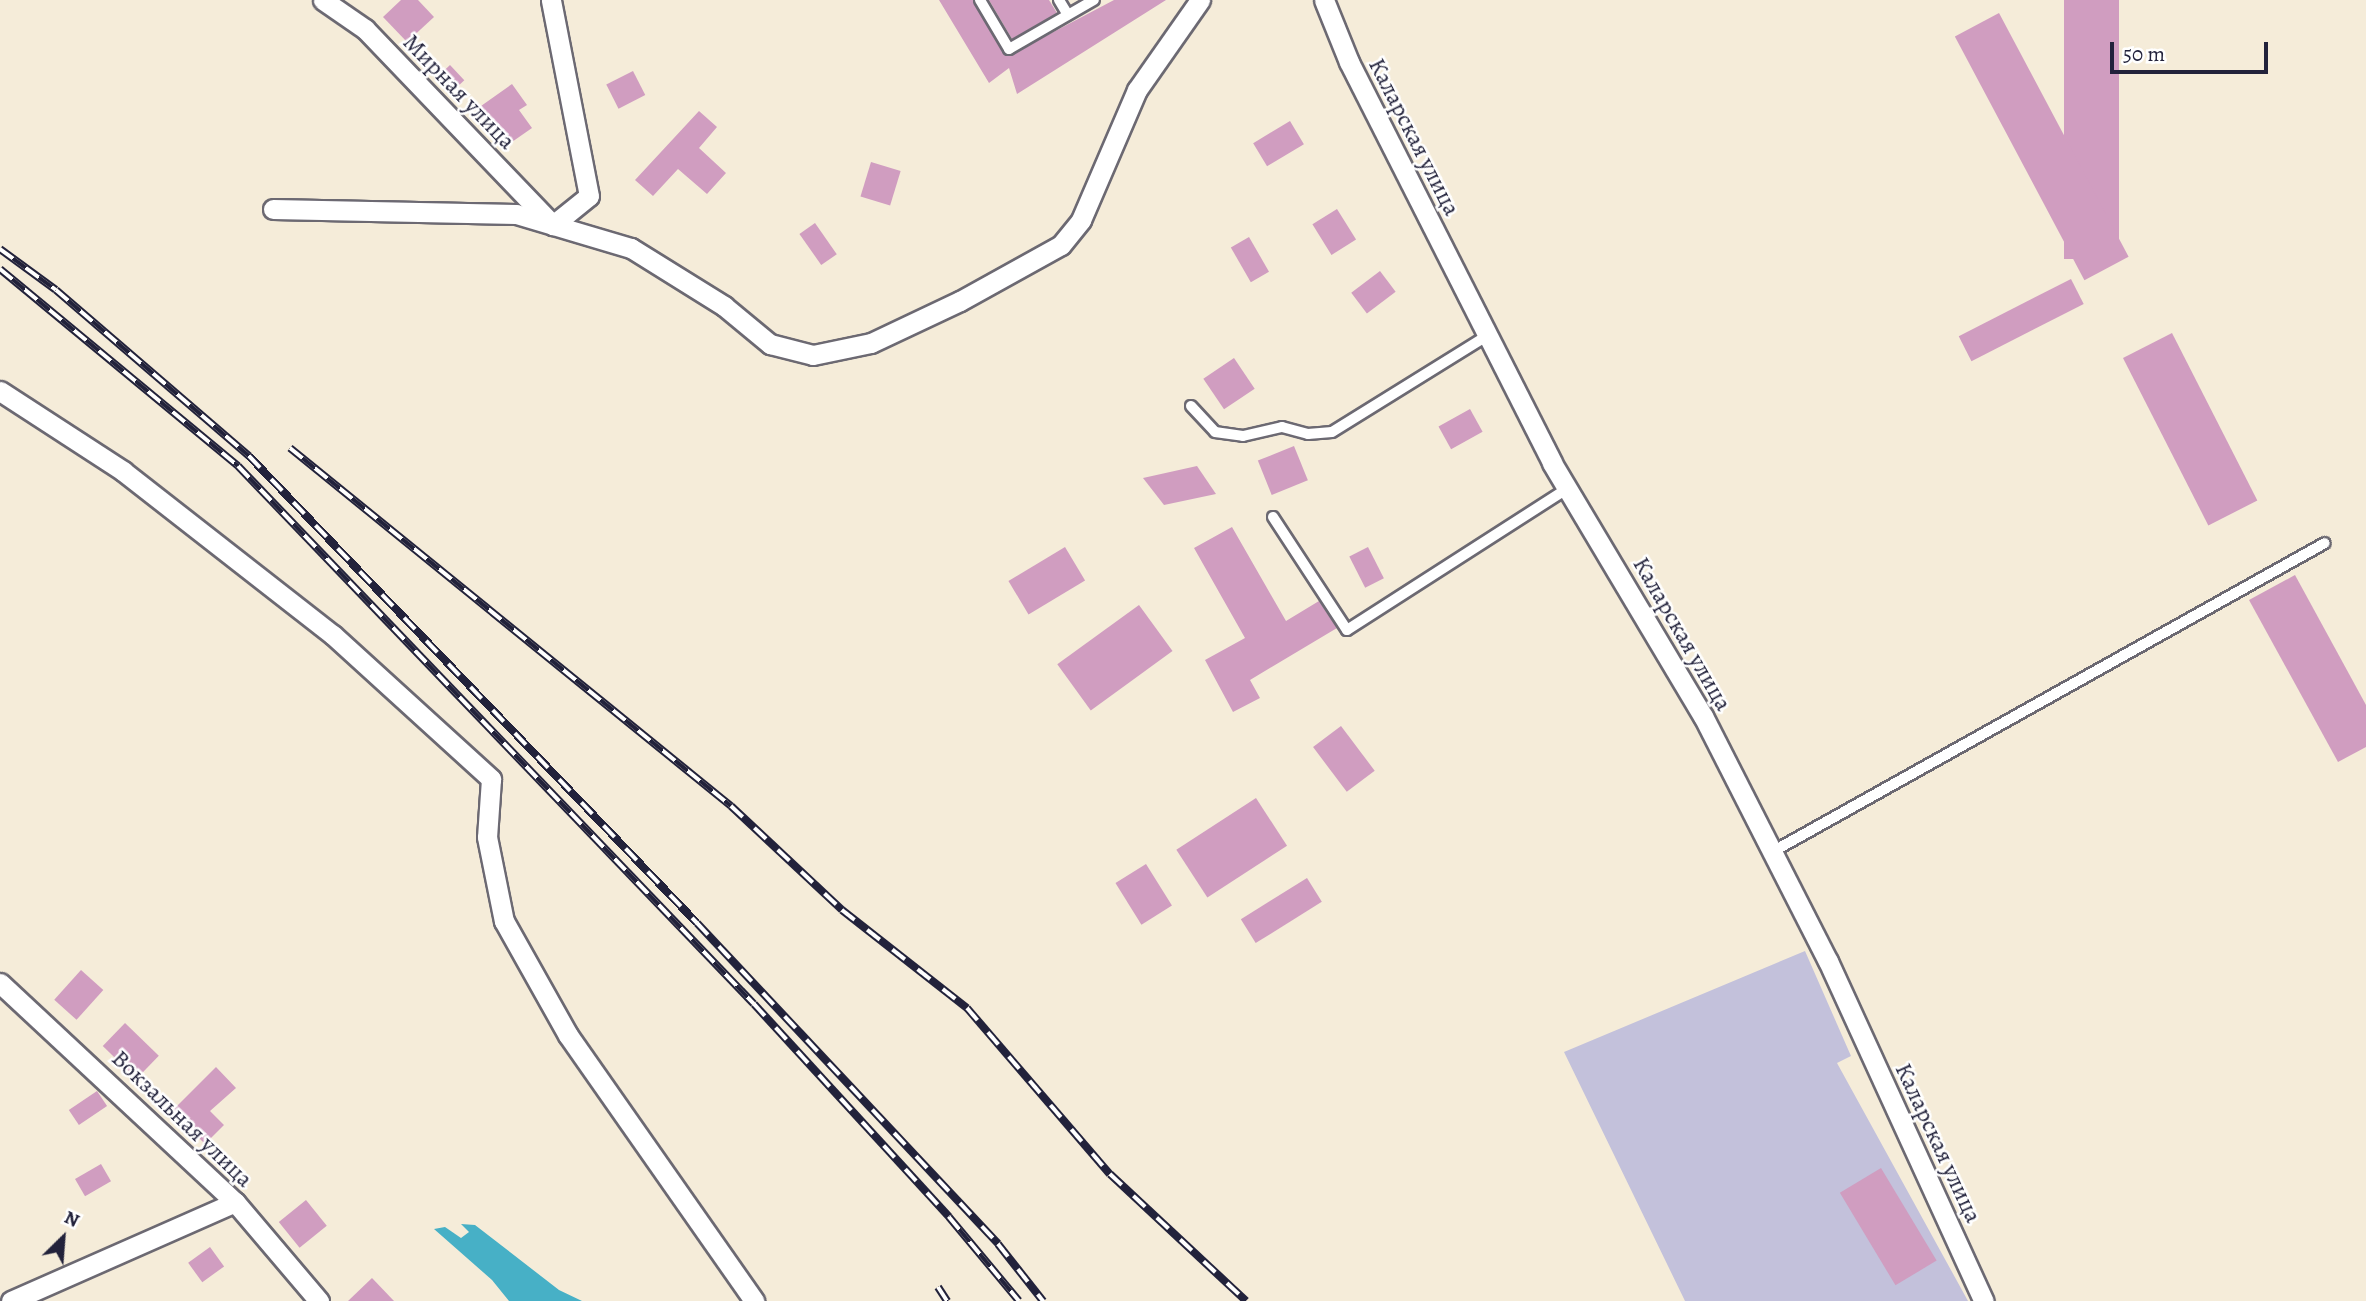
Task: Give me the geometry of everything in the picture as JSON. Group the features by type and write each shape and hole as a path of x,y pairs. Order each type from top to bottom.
{"street":[{"name":"Мирная улица","path":"323,0 365,29 553,225"},
{"path":"551,0 589,196 553,225"},
{"path":"273,209 516,214 631,247 724,306 770,344 813,355 870,343 971,295 1061,245 1082,220 1137,90 1199,0"},
{"name":"Каларская улица","path":"1324,0 1349,62 1567,489 1703,716 1828,961 1984,1301"},
{"path":"0,391 123,471 333,635 491,779 487,837 504,921 568,1035 754,1301"},
{"name":"Вокзальная улица","path":"0,983 235,1202 319,1301"},
{"path":"11,1301 235,1202"}],"lane":[{"path":"980,0 1009,50 1094,0"},
{"path":"1059,0 1068,15"},
{"path":"1191,406 1215,432 1243,436 1282,427 1308,434 1332,432 1488,336"},
{"path":"1273,517 1348,629 1567,489"},
{"path":"1772,852 2325,543"}],"shaded area":[{"path":"1805,951 1851,1056 1837,1063 1968,1301 1685,1301 1564,1052"}],"water":[{"path":"461,1224 475,1225 559,1290 582,1301 509,1301 492,1280 434,1229 445,1227 461,1238 469,1232"}],"building":[{"path":"401,0 418,0 434,17 407,42 383,17"},
{"path":"939,0 973,0 1008,56 1114,0 1166,0 1017,94 1009,68 989,83"},
{"path":"989,0 1049,0 1057,13 1012,39"},
{"path":"2064,0 2119,0 2119,259 2064,259"},
{"path":"1999,13 2129,257 2084,280 1955,36"},
{"path":"450,65 464,80 450,94 435,79"},
{"path":"633,71 645,95 619,109 606,85"},
{"path":"512,84 527,105 519,110 532,128 509,144 481,106"},
{"path":"699,111 717,127 699,148 726,173 707,194 678,169 653,196 635,180"},
{"path":"1290,121 1304,144 1267,166 1253,143"},
{"path":"871,162 901,171 890,205 860,196"},
{"path":"1337,209 1356,240 1331,255 1312,224"},
{"path":"815,223 837,254 821,265 799,234"},
{"path":"1249,237 1269,272 1251,282 1231,248"},
{"path":"1380,271 1396,292 1367,313 1351,293"},
{"path":"2071,279 2084,304 1971,361 1959,336"},
{"path":"2172,333 2257,501 2208,525 2123,358"},
{"path":"1234,358 1255,389 1224,409 1203,379"},
{"path":"1470,409 1483,432 1451,449 1439,426"},
{"path":"1294,446 1308,480 1272,495 1258,461"},
{"path":"1197,466 1216,494 1164,505 1143,478"},
{"path":"1232,527 1286,621 1319,601 1337,628 1250,680 1260,698 1233,712 1205,660 1245,638 1194,548"},
{"path":"1065,547 1085,580 1029,614 1008,581"},
{"path":"1368,547 1384,578 1365,588 1349,557"},
{"path":"2295,575 2366,705 2366,747 2338,762 2249,600"},
{"path":"1139,605 1173,651 1091,710 1057,664"},
{"path":"1341,726 1375,771 1347,792 1313,747"},
{"path":"1256,798 1287,846 1207,898 1176,850"},
{"path":"1146,864 1172,906 1141,925 1115,883"},
{"path":"1307,878 1322,902 1256,943 1241,919"},
{"path":"81,970 103,990 77,1020 54,1000"},
{"path":"125,1023 159,1056 137,1079 103,1046"},
{"path":"216,1067 236,1088 210,1111 224,1125 205,1144 172,1111"},
{"path":"97,1091 107,1106 79,1125 69,1110"},
{"path":"101,1164 111,1181 85,1196 75,1179"},
{"path":"1881,1168 1937,1261 1895,1285 1840,1193"},
{"path":"306,1200 327,1226 300,1248 279,1222"},
{"path":"210,1247 224,1266 202,1282 188,1263"},
{"path":"372,1278 394,1301 348,1301"}],"railway":[{"path":"0,249 56,290 249,456 697,923 998,1244 1043,1301"},
{"path":"0,269 238,466 754,1004 949,1217 1019,1301"},
{"path":"290,448 731,806 842,910 967,1008 1110,1174 1246,1301"},
{"path":"938,1287 947,1301"}]}
